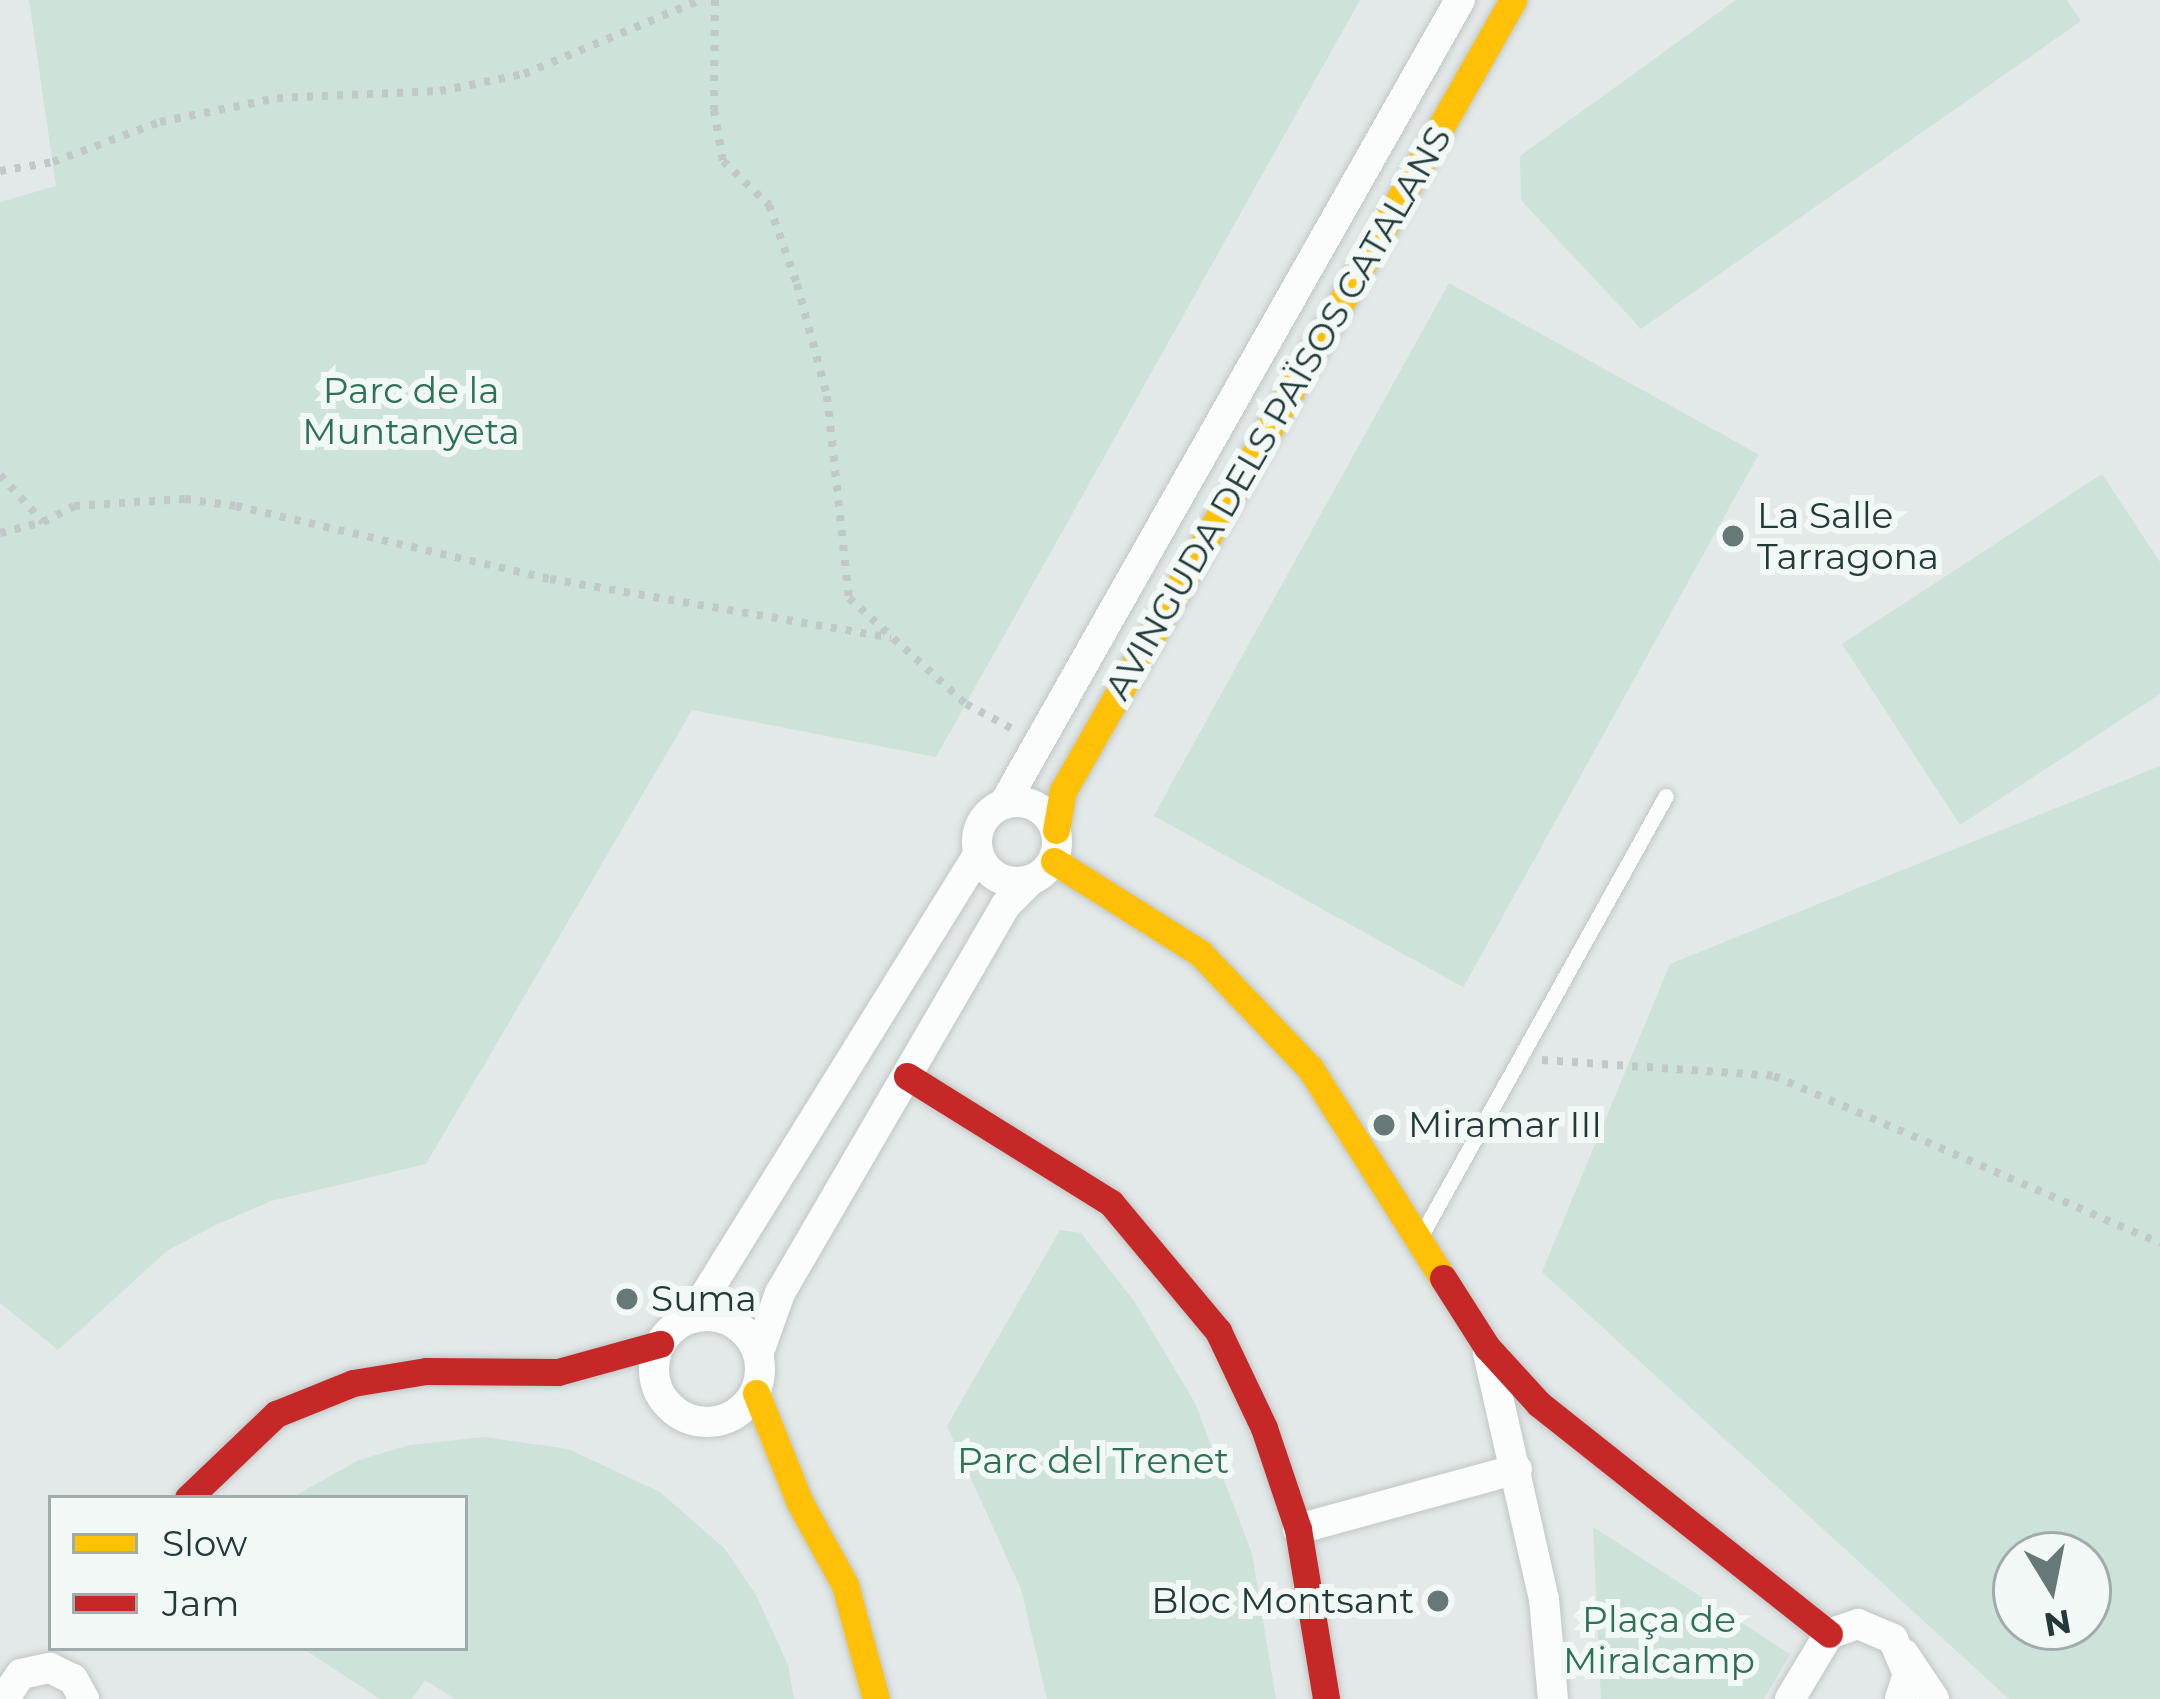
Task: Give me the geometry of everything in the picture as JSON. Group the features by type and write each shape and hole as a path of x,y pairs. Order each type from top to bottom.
{"street":[{"name":"AVINGUDA DELS PAÏSOS CATALANS","path":"1004,804 1460,0"},
{"name":"AVINGUDA DELS PAÏSOS CATALANS","path":"759,1352 780,1292 1006,905 1046,857 1063,791 1513,0"},
{"path":"191,1495 276,1414 352,1383 426,1372 558,1372 660,1344 691,1318 978,855 984,818 1004,804 1041,809 1046,857"},
{"path":"978,855 993,875 1046,857"},
{"path":"1046,857 1200,953 1310,1068 1422,1235 1487,1347 1539,1404 1829,1634"},
{"path":"907,1076 1112,1203 1218,1331 1264,1427 1298,1529 1326,1699"},
{"path":"691,1318 732,1321 759,1352 756,1393 800,1503 845,1585 876,1699"},
{"path":"660,1344 656,1386 683,1417 724,1420 756,1393"},
{"path":"1487,1347 1544,1599 1553,1699"},
{"path":"1298,1529 1517,1469"},
{"path":"1829,1634 1858,1624 1893,1639 1934,1699"},
{"path":"1790,1699 1814,1686 1829,1634"},
{"path":"1893,1639 1907,1674 1900,1699"},
{"path":"5,1688 35,1668 71,1661 84,1699"}],"lane":[{"path":"1422,1235 1666,796"}],"path":[{"path":"0,171 52,162 160,122 277,98 440,91 524,74 700,0"},
{"path":"715,0 714,110 723,160 769,205 827,397 849,598 966,704 1039,742"},
{"path":"0,475 43,522"},
{"path":"0,533 43,522 74,506 219,504 702,610 891,638"},
{"path":"1520,1059 1774,1076 2160,1243"}],"green space":[{"name":"Parc de la Muntanyeta","path":"29,0 1360,0 936,757 692,710 426,1164 271,1201 218,1224 168,1250 58,1350 0,1303 0,202 56,186"},
{"path":"1736,0 2067,0 2081,21 1641,329 1521,200 1520,156"},
{"path":"1449,283 1759,455 1463,987 1154,816"},
{"path":"2102,474 2160,562 2160,694 1960,825 1842,644"},
{"path":"2160,766 2160,1699 2009,1699 1542,1272 1670,964"},
{"name":"Parc del Trenet","path":"1060,1230 1081,1233 1134,1301 1195,1403 1252,1554 1276,1699 1047,1699 1021,1589 947,1426"},
{"path":"484,1437 568,1449 660,1492 725,1549 756,1595 788,1665 794,1699 455,1699 425,1680 412,1699 380,1699 307,1651 468,1651 468,1495 296,1495 359,1460 409,1445"},
{"name":"Plaça de Miralcamp","path":"1593,1527 1790,1654 1764,1699 1601,1699"}],"traffic: slow":[{"path":"1056,830 1063,791 1513,0"},
{"path":"1054,861 1200,953 1310,1068 1443,1278"},
{"path":"756,1393 800,1503 845,1585 876,1699"}],"traffic: jam":[{"path":"907,1076 1111,1203 1218,1331 1264,1428 1298,1529 1326,1699"},
{"path":"1443,1278 1487,1347 1539,1404 1829,1634"},
{"path":"191,1495 276,1414 353,1383 426,1371 558,1372 660,1344"}],"place":[{"name":"La Salle Tarragona","path":"1733,536"},
{"name":"Miramar III","path":"1384,1125"},
{"name":"Suma","path":"627,1299"},
{"name":"Bloc Montsant","path":"1438,1601"}]}
